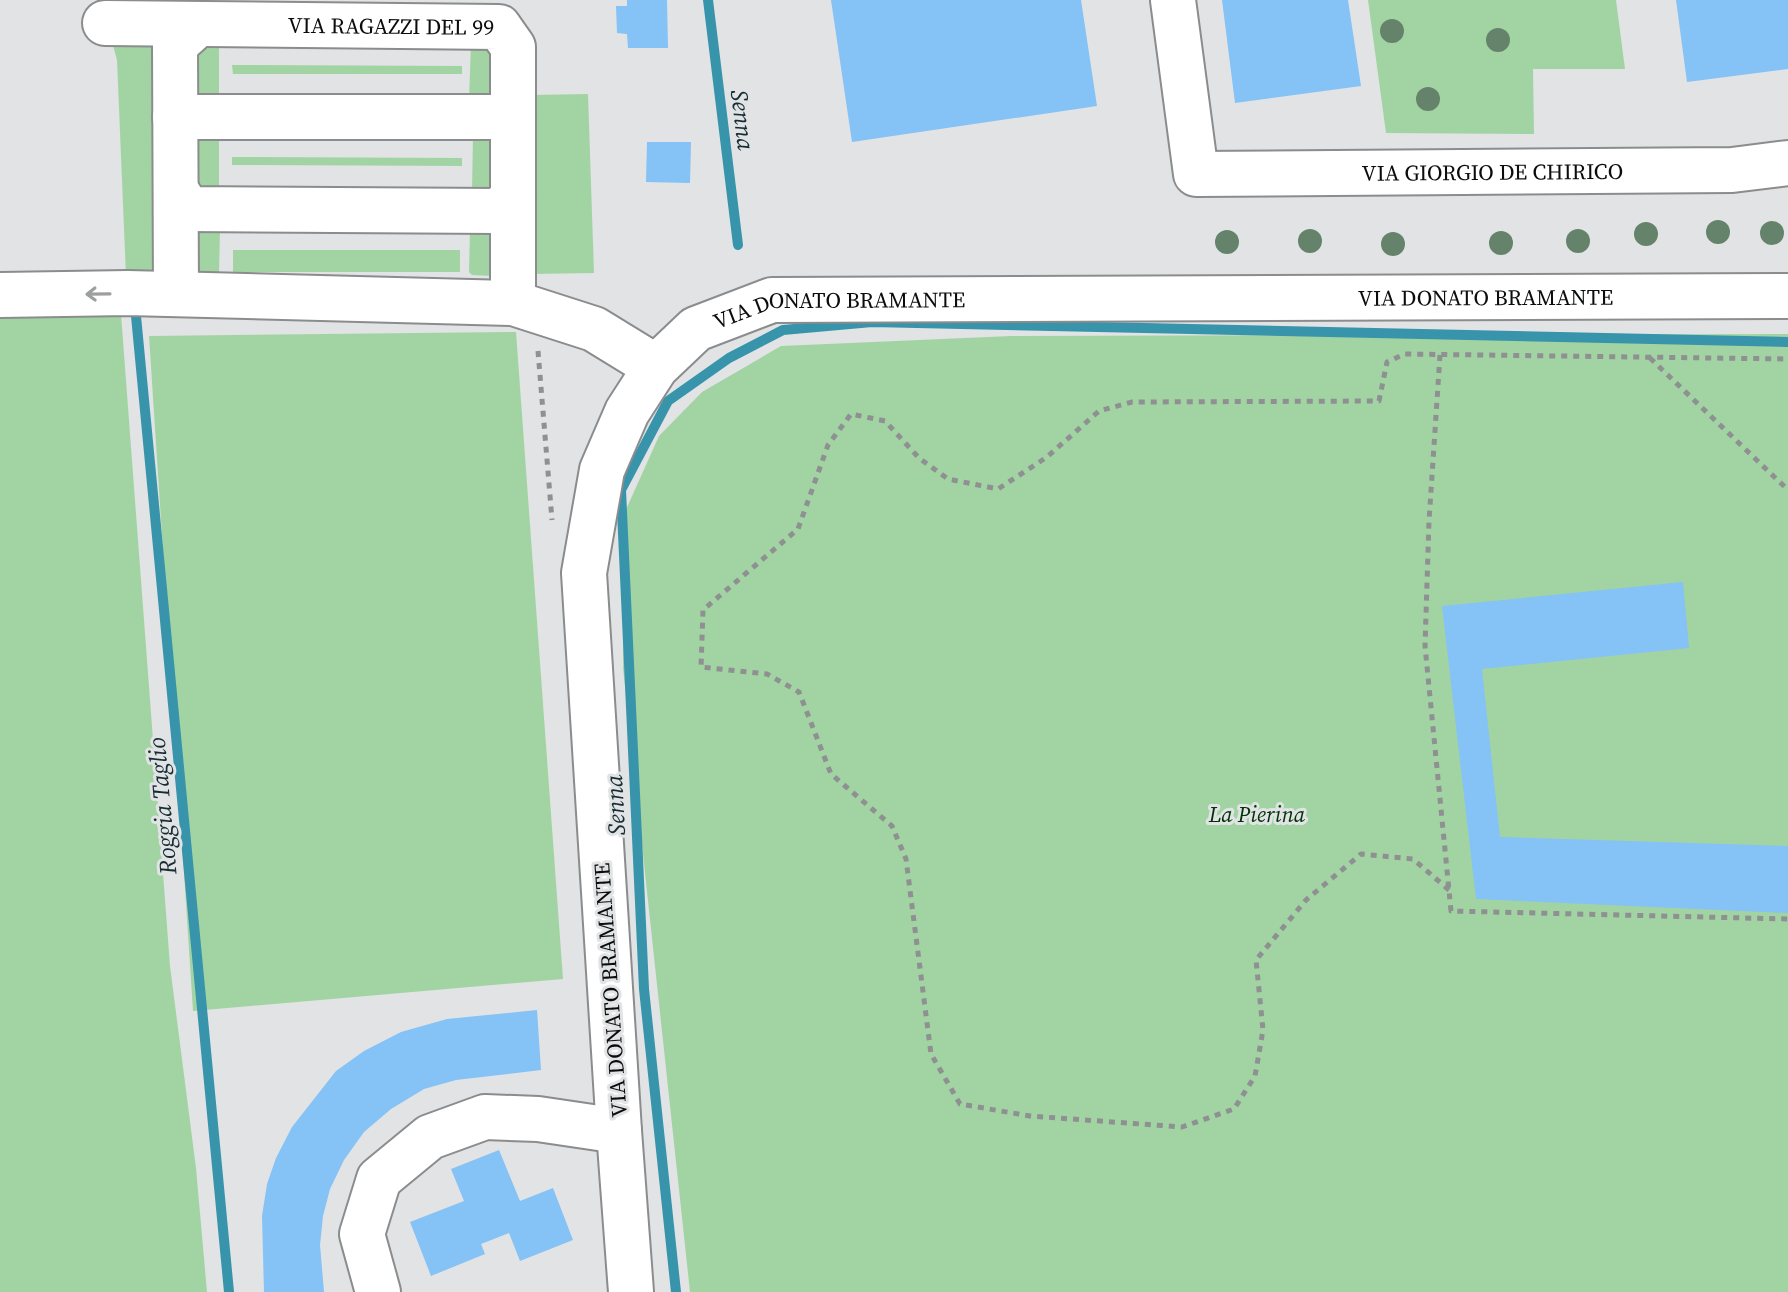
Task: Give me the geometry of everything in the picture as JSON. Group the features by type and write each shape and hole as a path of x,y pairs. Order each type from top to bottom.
{"street":[{"name":"VIA GIORGIO DE CHIRICO","path":"1173,0 1196,174 1732,170 1788,163"},
{"name":"VIA RAGAZZI DEL 99","path":"105,23 196,26 267,13 499,27 513,47 513,303"},
{"path":"176,294 175,45 196,26"},
{"path":"175,117 513,117"},
{"path":"176,190 188,209 498,211 513,198"},
{"path":"0,295 176,294 513,303 594,329 656,367"},
{"name":"VIA DONATO BRAMANTE","path":"631,1292 584,573 602,470 627,412 656,367 696,329 772,300 1788,296"},
{"path":"378,1292 362,1234 379,1179 430,1137 485,1117 538,1119 619,1131"}],"path":[{"path":"1449,890 1413,859 1361,854 1306,900 1256,960 1263,1030 1255,1076 1234,1109 1182,1127 1030,1116 960,1104 931,1054 906,859 892,826 831,774 799,692 767,674 701,667 703,610 798,529 828,445 851,414 885,421 919,458 948,479 998,489 1047,457 1099,411 1132,402 1379,401 1387,362 1405,354 1788,359"},
{"path":"1440,355 1429,521 1425,646 1451,911 1788,919"},
{"path":"1649,357 1788,490"}],"green space":[{"path":"1368,0 1616,0 1625,69 1533,69 1534,134 1386,133"},
{"path":"112,42 161,44 160,277 126,276 117,60"},
{"path":"195,42 219,44 219,100 196,100"},
{"path":"471,43 492,43 495,100 469,99"},
{"path":"232,65 462,66 462,74 233,74"},
{"path":"588,94 594,273 531,274 530,95"},
{"path":"195,135 219,136 219,192 196,193"},
{"path":"473,136 494,136 497,193 472,191"},
{"path":"232,157 462,158 462,166 232,165"},
{"path":"195,229 220,229 219,273 197,274"},
{"path":"492,229 492,276 472,275 469,272 470,231"},
{"path":"233,250 460,250 460,272 233,272"},
{"path":"0,314 121,314 170,966 196,1168 207,1292 0,1292"},
{"path":"516,332 563,979 193,1011 149,336"},
{"name":"La Pierina","path":"1788,334 1788,1292 690,1292 623,668 624,514 659,436 702,392 781,346 1011,336"}],"building":[{"path":"627,0 667,0 668,48 628,48 627,34 617,33 616,6 627,6"},
{"path":"831,0 1081,0 1097,106 852,142"},
{"path":"1222,0 1348,0 1361,86 1235,103"},
{"path":"1676,0 1788,0 1788,69 1687,82"},
{"path":"647,142 691,142 690,183 646,182"},
{"path":"1683,582 1689,648 1482,669 1500,837 1788,846 1788,913 1476,899 1442,606"},
{"path":"537,1010 541,1070 456,1080 424,1089 391,1109 364,1132 344,1160 330,1189 320,1245 324,1292 264,1292 262,1216 267,1184 292,1127 336,1071 364,1051 401,1032 447,1019"},
{"path":"499,1150 520,1201 553,1188 573,1240 520,1261 509,1233 481,1244 485,1254 431,1276 410,1222 464,1201 451,1169"}],"waterway":[{"name":"Senna","path":"708,0 738,245"},
{"name":"Roggia Taglio","path":"136,316 229,1292"},
{"path":"676,1292 644,989 621,490 668,401 729,358 783,330 872,322 1788,342"}]}
